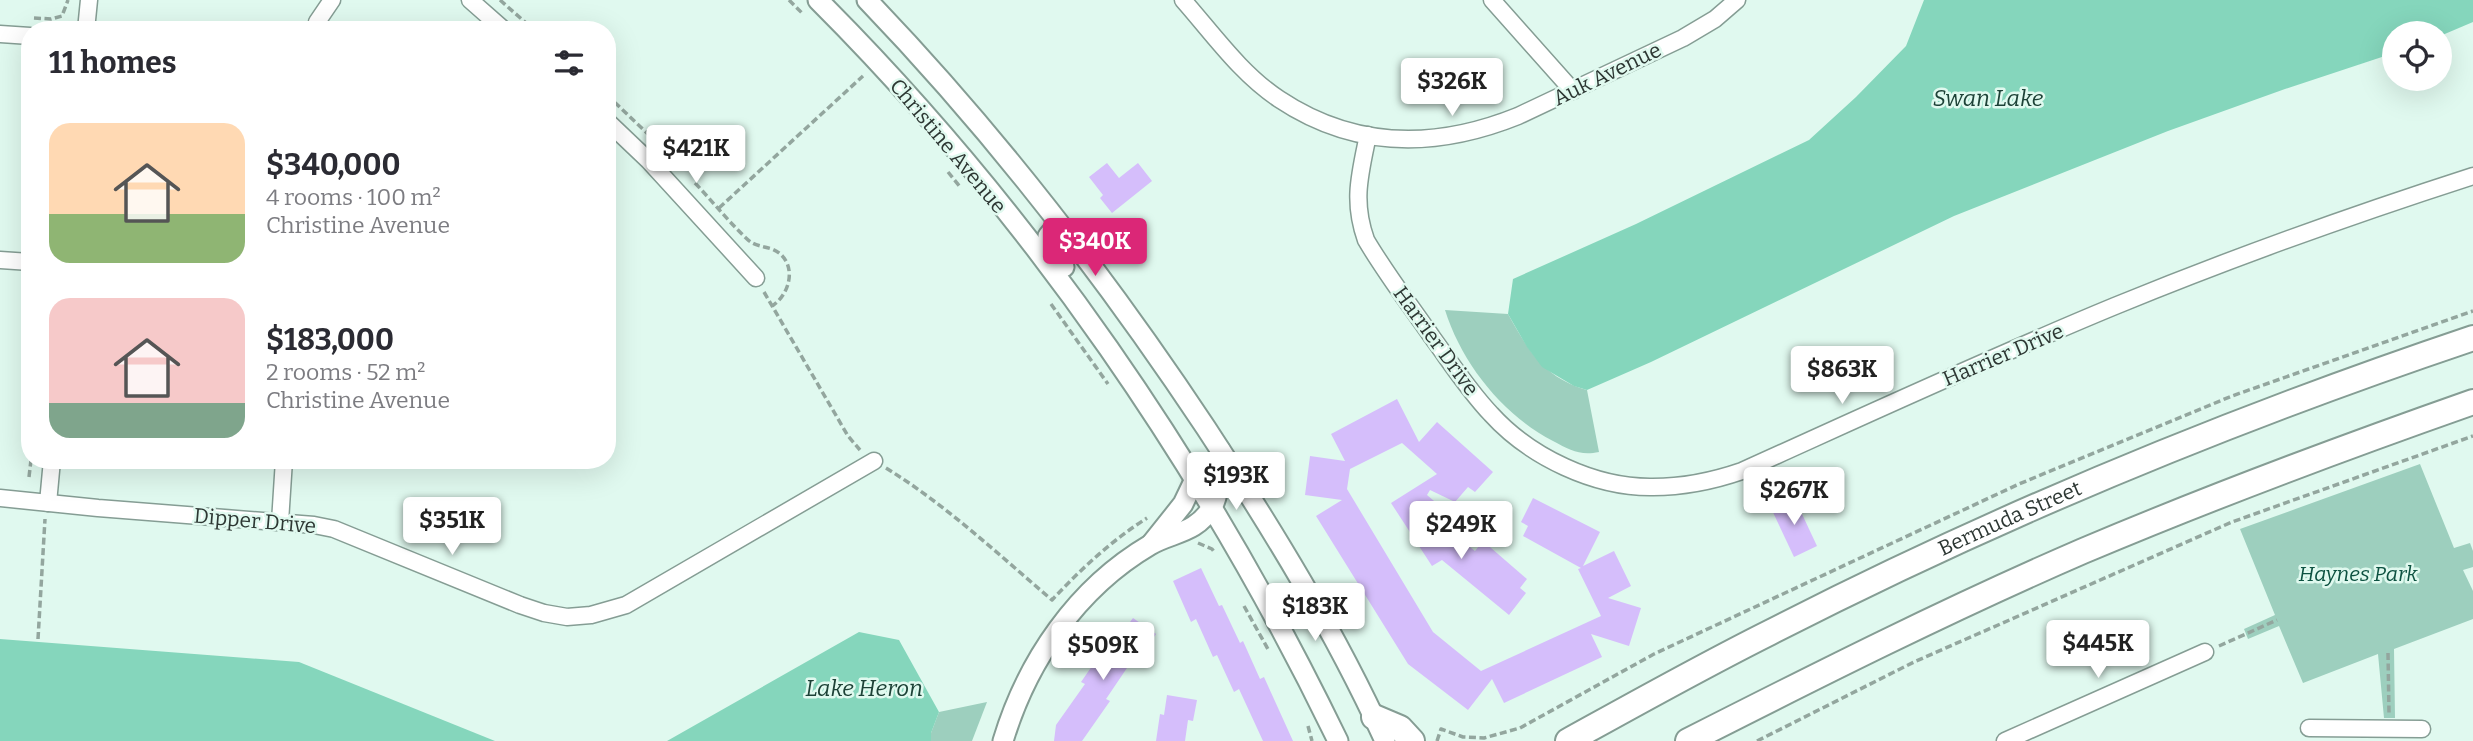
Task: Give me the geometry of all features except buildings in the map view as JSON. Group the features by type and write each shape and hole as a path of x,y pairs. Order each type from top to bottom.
{"main road":[{"name":"Bermuda Street","path":"1568,741 1768,633 1989,528 2190,442 2473,338"},
{"path":"1688,741 1909,631 2070,557 2234,490 2473,402"},
{"path":"1374,717 1399,728 1412,741"}],"street":[{"path":"87,21 89,0"},
{"path":"318,21 332,0"},
{"path":"470,0 494,21"},
{"name":"Christine Avenue","path":"867,0 918,53 1065,230 1150,346 1220,450 1309,592 1385,741"},
{"name":"Auk Avenue","path":"1183,0 1247,72 1278,98 1302,113 1331,125 1368,135 1411,140 1464,135 1490,128 1683,38 1715,19 1737,0"},
{"path":"1492,0 1573,91"},
{"name":"Christine Avenue","path":"820,1 970,166 1088,318 1212,507 1273,615 1338,741"},
{"path":"0,34 21,35"},
{"path":"616,130 649,161 756,278"},
{"name":"Harrier Drive","path":"1368,135 1357,196 1359,220 1366,240 1453,367 1485,407 1521,442 1560,464 1621,485 1651,487 1713,481 1742,471 2115,306 2389,203 2473,176"},
{"path":"1065,230 1053,230 1048,236 1049,247 1076,285 1088,318"},
{"path":"0,260 21,261"},
{"path":"1003,741 1029,674 1059,628 1111,571 1152,543 1187,530 1200,522 1212,507 1218,486 1220,450"},
{"name":"Dipper Drive","path":"0,498 334,529 520,605 567,617 613,610 639,598 874,461"},
{"path":"48,503 51,469"},
{"path":"280,522 283,469"},
{"path":"1152,543 1183,505 1195,480"},
{"path":"2005,741 2205,652"},
{"path":"2309,729 2379,733 2422,729"}],"path":[{"path":"25,17 51,19 62,16 68,0"},
{"path":"500,0 524,21"},
{"name":"Christine Avenue","path":"719,208 863,76 871,85"},
{"path":"616,104 653,140"},
{"name":"Christine Avenue","path":"944,168 969,198"},
{"path":"691,179 750,242 772,249 783,257 790,272 789,284 783,297 771,306"},
{"path":"703,220 719,208"},
{"path":"756,278 856,446 930,498 1052,600 1110,543 1156,512"},
{"path":"1051,304 1115,394"},
{"path":"1757,741 1914,662 2232,522 2473,436"},
{"path":"29,477 30,469"},
{"path":"38,639 44,527 48,503"},
{"path":"1196,542 1212,549 1220,560"},
{"path":"1243,603 1273,658"},
{"path":"2205,652 2277,620"},
{"path":"2379,733 2388,653"},
{"path":"1307,723 1312,741"}],"green space":[{"path":"1445,310 1508,314 1523,340 1548,370 1572,385 1587,390 1599,452 1581,453 1565,447 1517,417 1473,368 1452,330"},
{"name":"Haynes Park","path":"2420,464 2454,548 2470,543 2473,551 2473,567 2463,570 2473,591 2473,619 2394,649 2395,718 2384,718 2378,654 2303,683 2279,626 2248,639 2244,629 2275,615 2240,529"},
{"path":"987,702 972,741 931,741 931,733 939,712"}],"water":[{"name":"Swan Lake","path":"1924,0 2473,0 2473,22 2452,31 2452,21 2382,21 2382,57 2168,131 1954,216 1651,362 1587,390 1574,386 1542,367 1508,314 1513,279 1636,224 1809,140 1906,46"},
{"name":"Lake Heron","path":"859,632 899,640 939,712 931,733 931,741 667,741"},
{"path":"0,639 299,662 495,741 0,741"}]}
